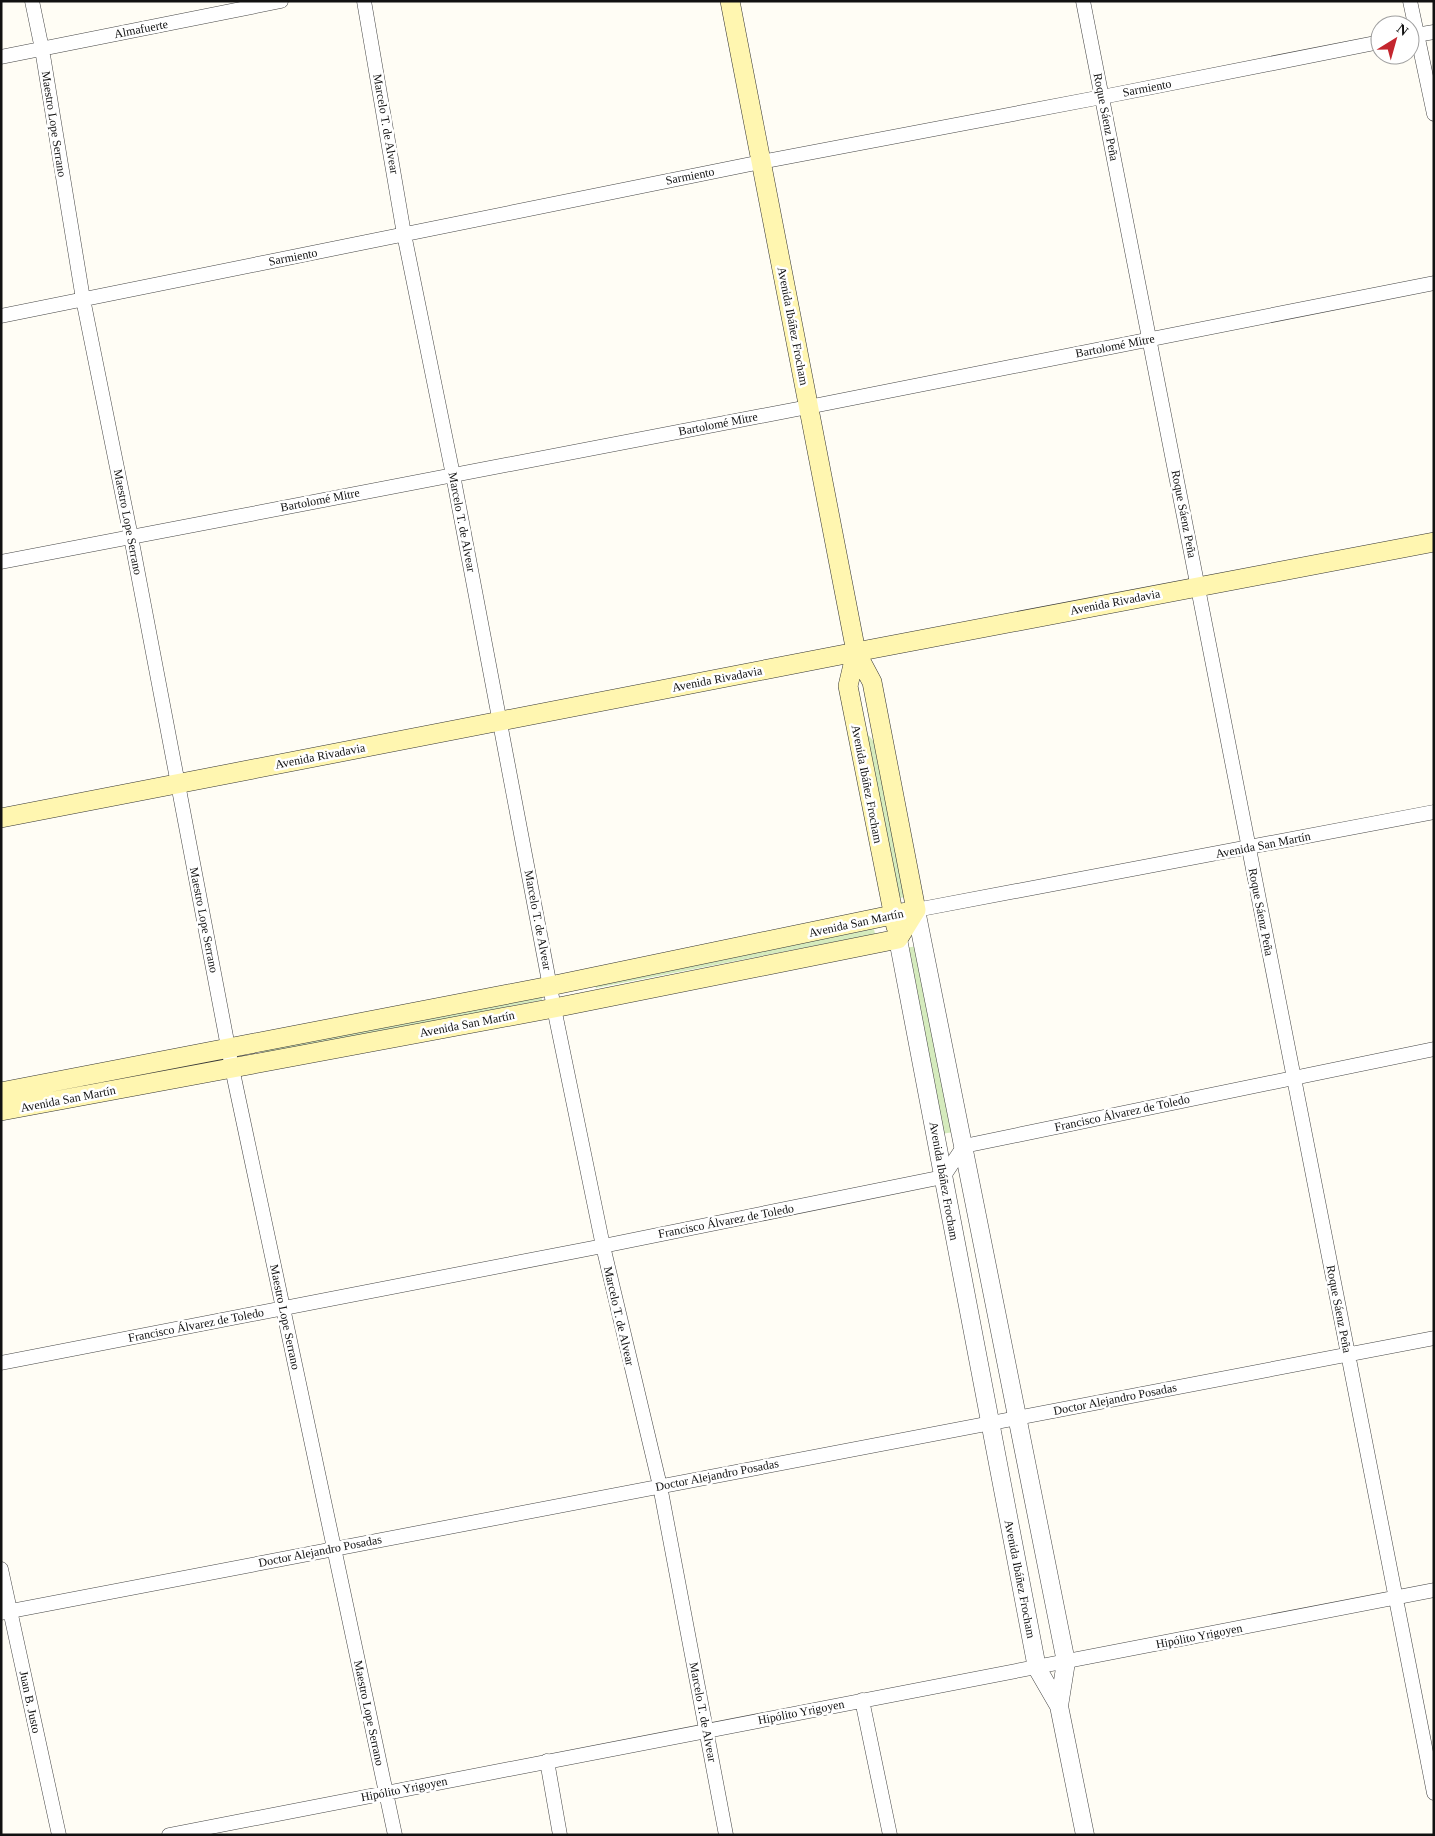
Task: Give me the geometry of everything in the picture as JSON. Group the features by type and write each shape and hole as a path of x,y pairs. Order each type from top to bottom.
{"main road":[{"name":"Avenida Ibáñez Frocham","path":"730,1 856,652 872,682 916,910"},
{"name":"Avenida Rivadavia","path":"1,818 1434,542"},
{"name":"Avenida Ibáñez Frocham","path":"856,652 848,686 898,939"},
{"name":"Avenida San Martín","path":"1,1092 550,986 916,910"},
{"name":"Avenida San Martín","path":"1,1111 554,1008 898,939 916,910"}],"street":[{"name":"Maestro Lope Serrano","path":"32,1 42,48 84,299 179,784 228,1048 395,1835"},
{"name":"Almafuerte","path":"1,56 281,1"},
{"name":"Marcelo T. de Alvear","path":"364,1 404,234 453,475 554,1008 603,1246 660,1486 726,1835"},
{"name":"Roque Sáenz Peña","path":"1083,1 1434,1793"},
{"path":"1410,1 1411,15"},
{"path":"1420,34 1434,32"},
{"name":"Sarmiento","path":"1,316 761,162 1370,44"},
{"path":"1420,61 1434,114"},
{"name":"Bartolomé Mitre","path":"1,562 1434,283"},
{"name":"Avenida San Martín","path":"916,910 1434,812"},
{"name":"Avenida Ibáñez Frocham","path":"916,910 1066,1662 1059,1706"},
{"name":"Avenida Ibáñez Frocham","path":"898,939 1037,1668 1059,1706 1085,1835"},
{"name":"Francisco Álvarez de Toledo","path":"964,1146 1434,1049"},
{"path":"943,1177 964,1146"},
{"name":"Francisco Álvarez de Toledo","path":"1,1363 603,1246 943,1177"},
{"name":"Doctor Alejandro Posadas","path":"6,1612 1434,1338"},
{"name":"Juan B. Justo","path":"1,1569 6,1612 59,1835"},
{"name":"Hipólito Yrigoyen","path":"169,1835 1434,1590"},
{"path":"862,1700 890,1835"},
{"path":"547,1762 560,1835"}],"green space":[{"path":"865,731 875,743 905,897 894,899"},
{"path":"874,929 875,934 596,988 595,983"},
{"path":"918,946 954,1132 941,1134 905,948"},
{"path":"541,995 542,1000 263,1054 262,1048"}]}
